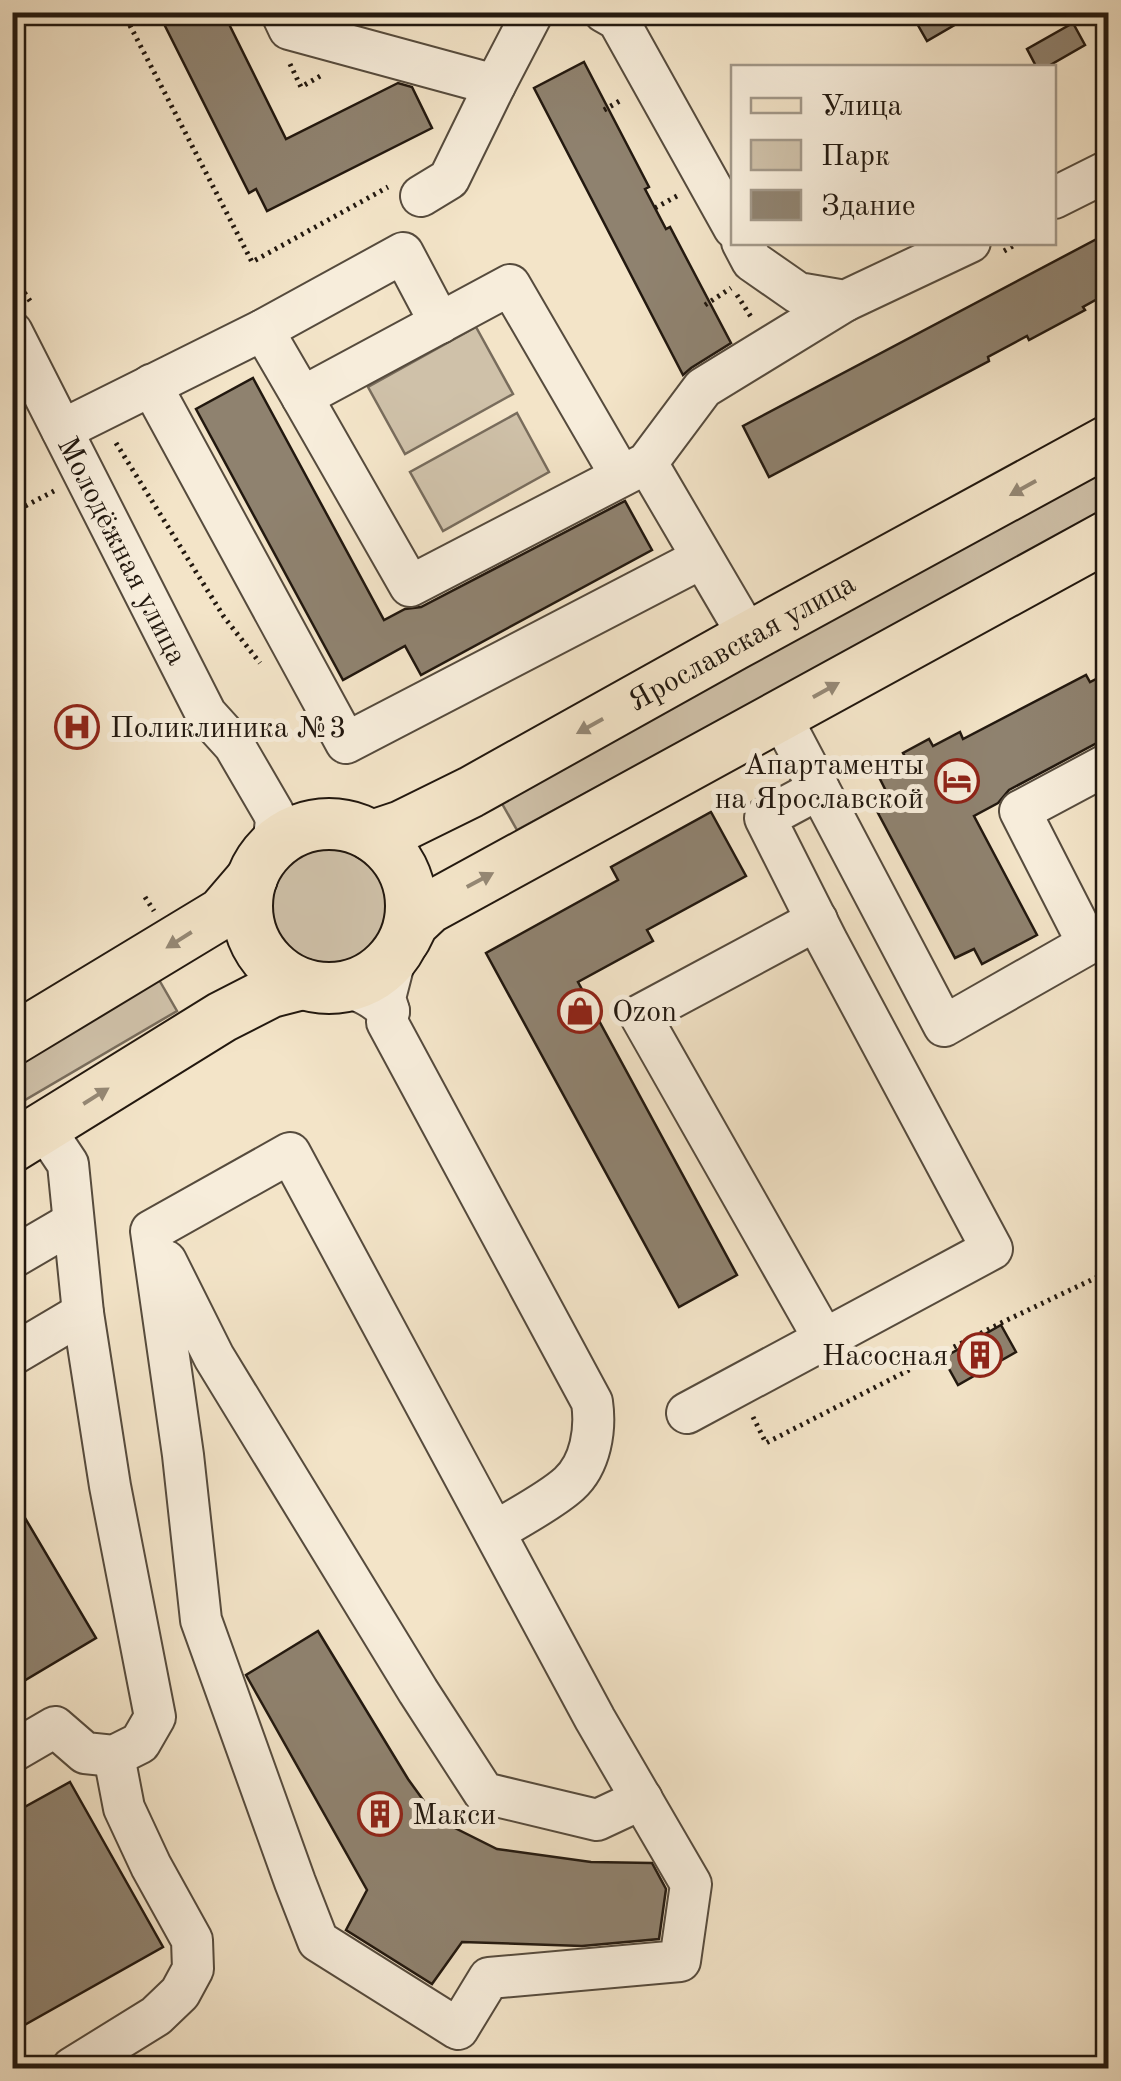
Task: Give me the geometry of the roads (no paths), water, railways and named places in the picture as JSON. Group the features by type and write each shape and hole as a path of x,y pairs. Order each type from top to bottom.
{"main road":[{"name":"Ярославская улица","path":"372,836 402,826 471,792 1108,441"},
{"path":"28,1137 222,1017 271,992 370,978 429,908 1108,536"},
{"path":"12,1040 222,913 276,841 334,824 372,836 396,858 410,889 410,922 400,947"},
{"path":"276,841 248,896 252,933 271,964 286,976 320,986"}],"street":[{"path":"280,12 289,29 494,85"},
{"path":"411,188 449,179 533,12"},
{"path":"618,15 731,222"},
{"path":"1056,197 1108,170"},
{"path":"744,245 752,261 798,293 845,300"},
{"path":"262,330 410,586 634,470 703,388 845,300 964,245"},
{"path":"62,430 262,330 403,252 440,323"},
{"path":"302,396 510,284 634,470 702,558 749,637"},
{"name":"Молодёжная улица","path":"22,318 62,430 206,714 234,745 276,841"},
{"path":"151,385 346,743 702,558"},
{"path":"780,714 944,1026 1088,944 1020,811 1108,764"},
{"path":"687,1413 992,1248 765,818 819,788"},
{"path":"817,920 640,1014 824,1339"},
{"path":"400,947 384,998 388,1022 592,1402 595,1419 584,1463 571,1482 495,1532"},
{"path":"320,986 352,988 389,1011"},
{"path":"12,1752 55,1727 85,1754 114,1756 140,1743 154,1717 82,1313 68,1164 28,1137"},
{"path":"290,1153 595,1718 692,1884 680,1961 489,1978 458,2029 318,1941 200,1620 151,1231 290,1153"},
{"path":"12,1258 72,1223"},
{"path":"151,1231 214,1357 484,1793 596,1820 642,1799"},
{"path":"12,1356 82,1313"},
{"path":"72,2068 156,2016 180,1993 194,1969 192,1940 124,1808 114,1756"}],"place":[{"name":"Поликлиника №3","path":"77,727"},
{"name":"Апартаменты на Ярославской","path":"957,781"},
{"name":"Ozon","path":"580,1011"},
{"name":"Насосная","path":"980,1355"},
{"name":"Макси","path":"380,1814"}]}
